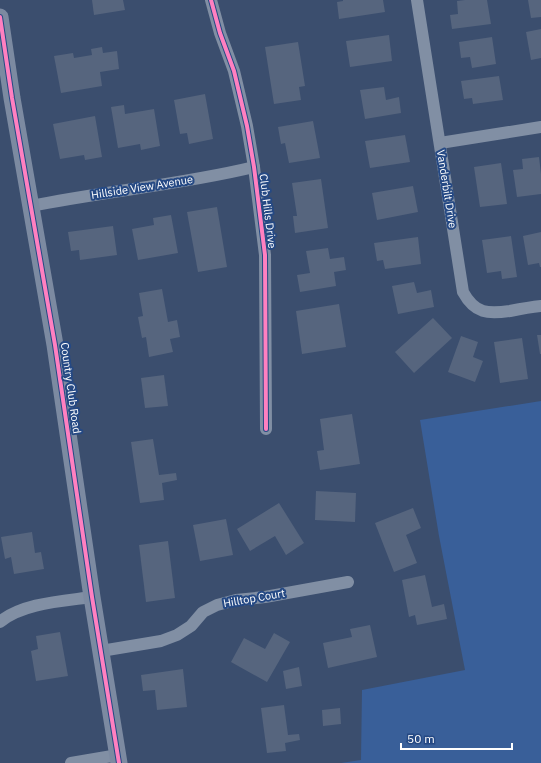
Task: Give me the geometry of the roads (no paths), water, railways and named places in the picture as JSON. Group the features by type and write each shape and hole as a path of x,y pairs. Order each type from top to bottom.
{"street":[{"name":"Club Hills Drive","path":"212,0 220,33 234,71 247,126 254,167 265,255 266,429"},
{"name":"Vanderbilt Drive","path":"417,0 463,292 468,301 475,308 485,312 496,313 541,306"},
{"name":"Country Club Road","path":"0,17 12,98 55,345 92,597 119,759"},
{"path":"440,143 541,127"},
{"name":"Hillside View Avenue","path":"31,206 72,198 220,175 254,167"},
{"name":"Hilltop Court","path":"101,650 161,641 177,635 191,626 203,612 217,605 236,600 265,597 348,582"},
{"path":"0,622 17,612 44,605 92,597"},
{"path":"71,763 119,759"}]}
